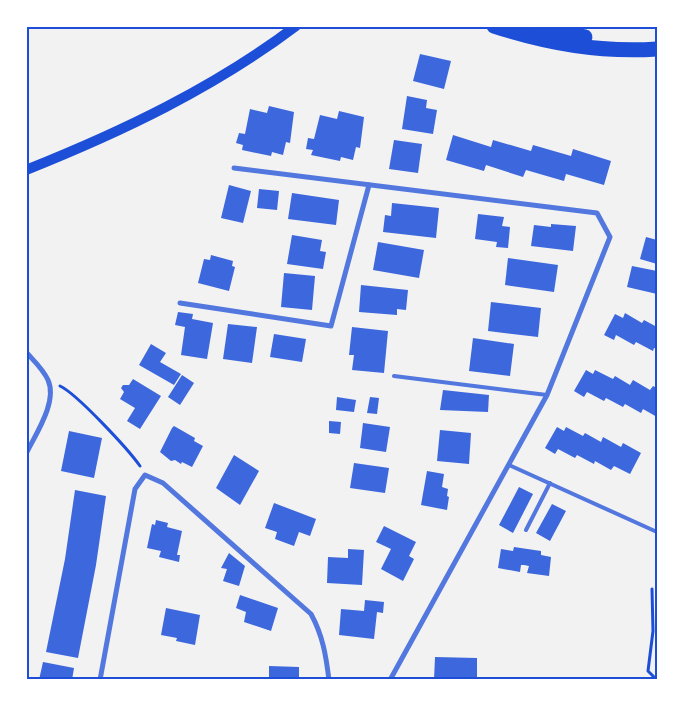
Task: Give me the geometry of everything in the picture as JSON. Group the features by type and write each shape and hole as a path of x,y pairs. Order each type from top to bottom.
{"highway":[{"path":"494,26 560,44 618,50 657,49"},
{"path":"528,26 588,38 657,39"}],"main road":[{"path":"26,170 75,151 155,113 245,62 296,26"}],"street":[{"path":"234,168 597,213 610,237 547,395 390,680"},
{"path":"180,303 331,326 369,185"},
{"path":"26,352 44,372 50,382 51,393 48,406 26,454"},
{"path":"100,680 135,489 145,475 163,483 311,614 320,630 329,680"}],"lane":[{"path":"394,376 547,395"},
{"path":"509,465 657,532"},
{"path":"526,530 550,483"}],"path":[{"path":"50,382 62,387 113,434 131,454 145,475"},
{"path":"652,589 653,631 648,671 657,680"}],"building":[{"path":"420,54 451,61 444,89 413,81"},
{"path":"407,96 427,100 426,108 437,110 433,134 402,129"},
{"path":"269,106 294,112 290,143 286,142 283,155 272,152 271,156 242,150 243,145 236,143 239,133 245,134 250,109 267,113"},
{"path":"339,111 364,117 360,148 356,147 353,160 341,157 340,161 311,155 313,150 306,149 308,138 314,139 320,115 337,119"},
{"path":"453,135 491,147 493,140 531,151 533,145 571,156 573,149 611,161 604,185 566,174 564,181 526,170 523,177 486,165 484,171 446,160"},
{"path":"394,140 422,144 418,173 389,169"},
{"path":"229,185 251,191 243,223 221,218"},
{"path":"259,189 279,191 277,210 257,208"},
{"path":"292,193 339,200 336,225 288,219"},
{"path":"392,203 439,208 436,238 383,232 385,215 391,216"},
{"path":"478,214 504,217 502,226 510,227 508,248 496,247 497,242 475,239"},
{"path":"551,224 576,226 573,251 531,246 534,225 551,227"},
{"path":"292,235 322,240 320,251 326,252 323,269 287,264"},
{"path":"646,237 657,240 657,264 640,259"},
{"path":"378,242 424,250 419,278 373,270"},
{"path":"211,255 233,261 232,266 235,267 229,291 198,283 204,259 210,260"},
{"path":"508,258 558,265 554,292 505,285"},
{"path":"632,266 657,271 657,294 627,287"},
{"path":"284,273 315,276 312,310 281,307"},
{"path":"361,285 408,290 406,310 397,309 397,315 359,312"},
{"path":"491,302 541,308 538,337 488,331"},
{"path":"178,312 193,314 192,319 213,323 207,359 181,355 185,327 175,325"},
{"path":"625,313 642,323 644,320 657,327 657,349 654,348 653,351 636,342 634,345 616,335 614,340 604,335 615,314 623,318"},
{"path":"228,324 257,327 252,363 223,359"},
{"path":"352,327 388,331 384,373 352,370 354,355 349,355"},
{"path":"274,334 306,339 302,362 270,357"},
{"path":"473,338 514,344 510,376 469,371"},
{"path":"151,344 166,353 160,362 181,374 174,385 139,365"},
{"path":"586,370 593,374 595,370 613,379 615,376 630,385 633,380 650,390 653,386 657,388 657,417 643,409 641,413 625,404 623,407 606,398 604,401 587,392 584,397 574,391"},
{"path":"182,375 194,383 180,405 168,397"},
{"path":"133,379 161,396 140,429 127,421 135,408 120,399 124,392 121,388 123,385 129,385"},
{"path":"443,390 489,395 488,412 440,410"},
{"path":"337,397 356,400 354,412 336,410"},
{"path":"370,397 379,398 377,414 367,413"},
{"path":"329,421 341,422 340,434 329,433"},
{"path":"363,423 390,427 386,452 360,448"},
{"path":"174,426 195,438 194,441 203,446 192,467 175,460 171,461 160,452"},
{"path":"557,427 564,431 566,427 583,436 585,433 601,442 603,437 621,447 623,443 641,453 630,474 614,466 611,470 595,461 594,464 577,455 575,458 558,449 555,454 545,448"},
{"path":"440,430 471,433 469,464 437,461"},
{"path":"69,431 102,438 94,478 61,471"},
{"path":"234,455 259,471 240,505 216,488"},
{"path":"354,463 389,468 385,493 350,488"},
{"path":"427,471 444,474 442,487 448,489 447,496 449,497 447,510 421,505"},
{"path":"519,487 533,494 513,533 499,525"},
{"path":"75,490 106,496 96,565 78,658 46,652 65,559"},
{"path":"274,503 316,519 310,536 299,532 294,546 275,539 277,532 265,528"},
{"path":"552,504 566,511 550,541 536,533"},
{"path":"156,520 168,523 167,527 182,531 177,555 180,555 179,562 159,557 161,551 147,548 152,524 155,525"},
{"path":"384,526 416,542 409,556 414,559 403,581 381,569 391,549 376,542"},
{"path":"514,547 541,551 541,555 551,557 549,576 527,573 529,566 524,565 521,565 520,572 498,568 501,549 513,551"},
{"path":"348,549 364,550 362,585 327,583 328,557 348,558"},
{"path":"229,553 245,566 239,586 223,581 227,569 221,568"},
{"path":"240,595 278,608 271,631 244,622 246,612 236,608"},
{"path":"365,600 384,602 383,613 377,612 374,639 339,635 341,609 364,611"},
{"path":"166,608 200,615 195,645 176,641 177,638 161,635"},
{"path":"435,657 477,658 477,680 434,680"},
{"path":"43,662 74,668 72,680 39,680"},
{"path":"269,666 299,667 299,680 269,680"}]}
